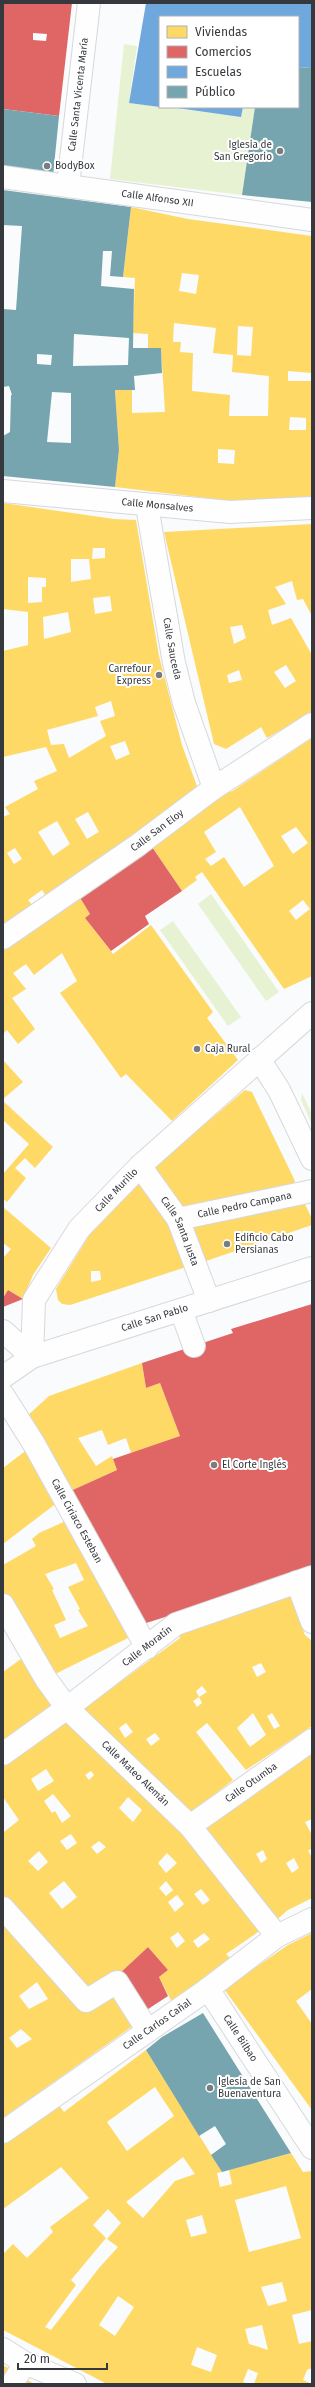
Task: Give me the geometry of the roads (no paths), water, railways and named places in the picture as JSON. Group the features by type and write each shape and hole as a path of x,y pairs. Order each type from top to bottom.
{"street":[{"name":"Calle Santa Vicenta María","path":"68,186 89,3"},
{"name":"Calle Alfonso XII","path":"3,177 312,220"},
{"name":"Calle Monsalves","path":"3,490 146,506 230,512 312,508"},
{"name":"Calle Sauceda","path":"146,506 174,663 184,703 214,788"},
{"name":"Calle San Eloy","path":"3,938 141,848 214,788 312,724"},
{"name":"Calle Murillo","path":"32,1357 34,1300 79,1229 140,1166 259,1058 312,1013"},
{"path":"259,1058 279,1090 312,1159"},
{"name":"Calle Santa Justa","path":"140,1166 178,1219 209,1301"},
{"name":"Calle Pedro Campana","path":"178,1219 312,1191"},
{"name":"Calle San Pablo","path":"3,1377 32,1357 312,1268"},
{"path":"181,1310 194,1346"},
{"path":"3,1331 32,1357"},
{"name":"Calle Ciriaco Esteban","path":"3,1395 34,1444 146,1648"},
{"path":"305,1579 312,1622"},
{"name":"Calle Moratín","path":"3,1754 67,1708 176,1624 305,1579"},
{"name":"Calle Mateo Alemán","path":"3,1605 46,1679 67,1708 190,1826 277,1936"},
{"name":"Calle Otumba","path":"190,1826 312,1740"},
{"path":"3,1908 86,2001 117,1982 148,2031"},
{"name":"Calle Carlos Cañal","path":"3,2132 208,1989 277,1936 312,1919"},
{"name":"Calle Bilbao","path":"208,1989 312,2148"},
{"path":"3,2349 25,2363 75,2384"},
{"path":"12,2384 25,2363"}],"place":[{"name":"Iglesia de San Gregorio","path":"280,151"},
{"name":"BodyBox","path":"47,166"},
{"name":"Carrefour Express","path":"159,675"},
{"name":"Caja Rural","path":"197,1049"},
{"name":"Edificio Cabo Persianas","path":"227,1244"},
{"name":"El Corte Inglés","path":"214,1465"},
{"name":"Iglesia de San Buenaventura","path":"210,2088"}]}
